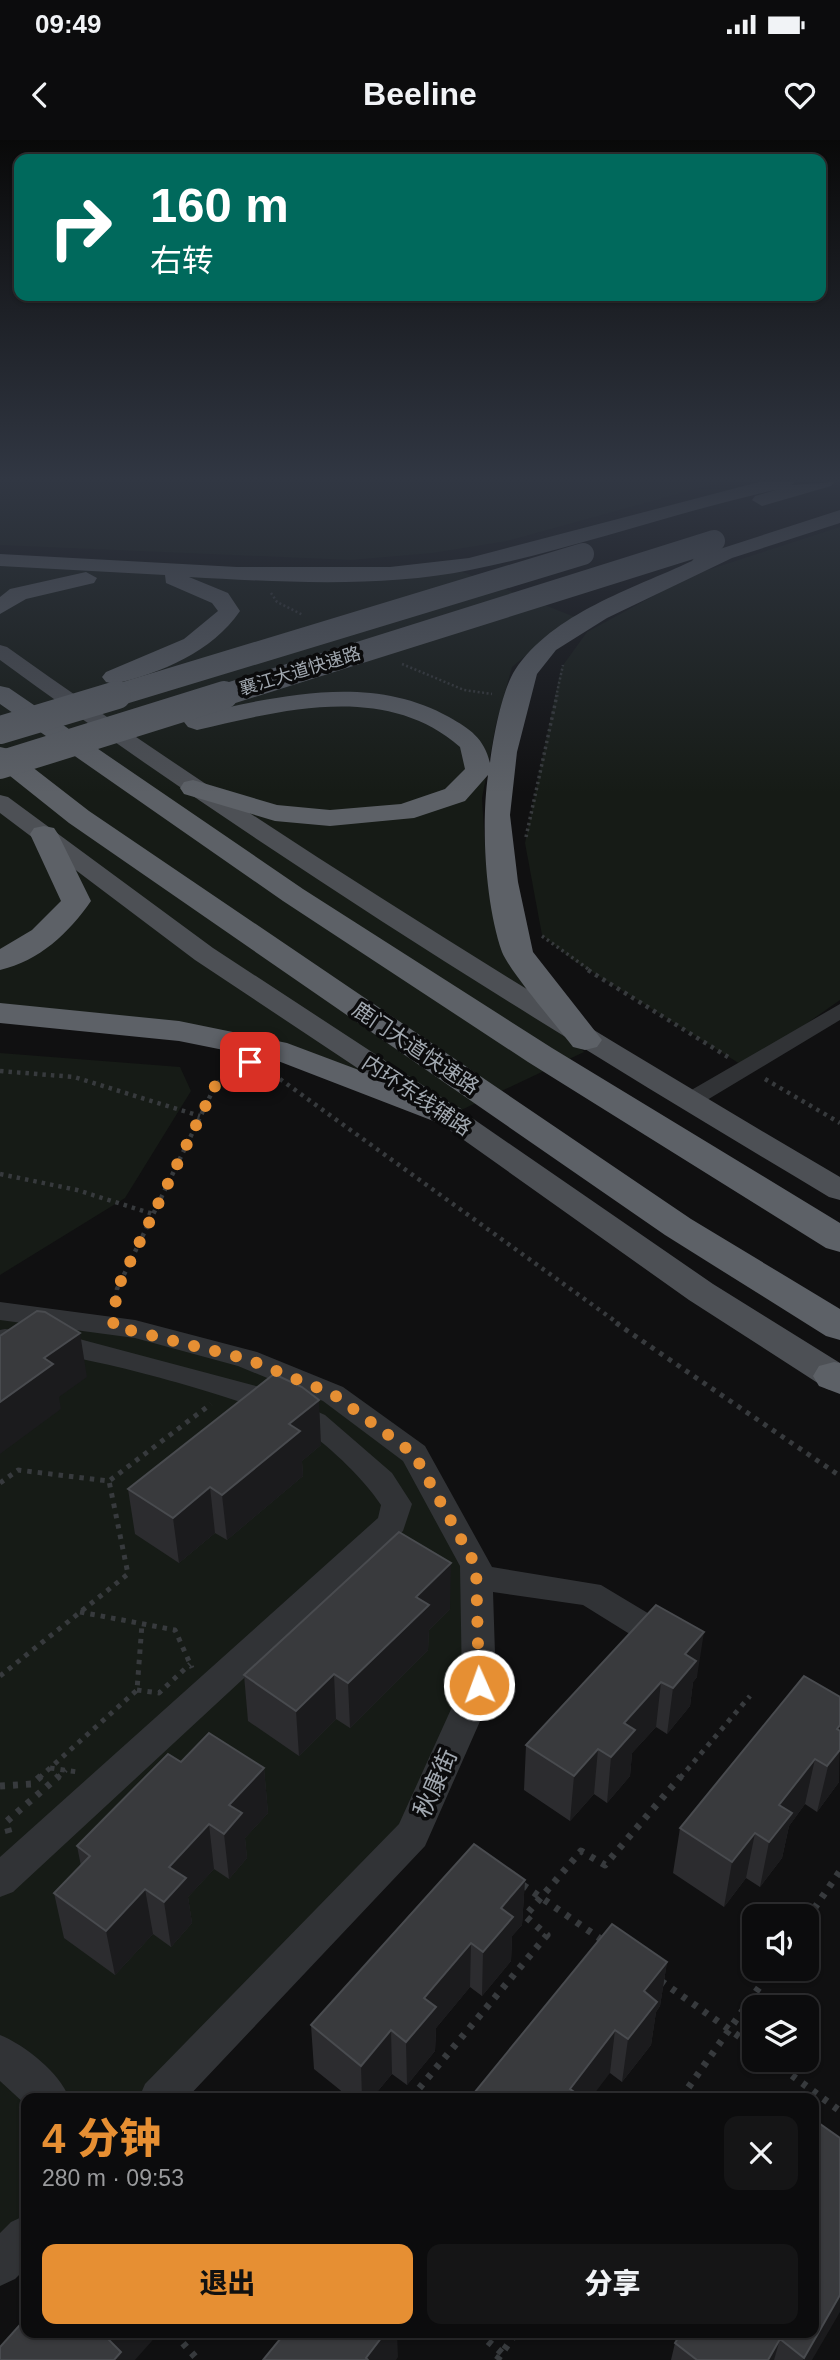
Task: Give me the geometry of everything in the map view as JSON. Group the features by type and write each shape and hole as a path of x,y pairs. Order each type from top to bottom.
{"highway":[{"path":"0,607 18,594 55,586"},
{"path":"114,677 197,643 220,625 229,611 220,598 193,586"},
{"path":"0,711 421,586"},
{"name":"襄江大道快速路","path":"0,730 479,586"},
{"name":"襄江大道快速路","path":"0,765 593,586"},
{"path":"0,785 580,601 620,586"},
{"path":"585,1040 519,953 503,881 496,815 504,752 524,673 548,645 649,586"},
{"path":"0,693 304,903 540,1055 840,1240"},
{"path":"193,788 275,813 330,818 404,812 454,795 478,770 471,744 438,719 419,710 375,701 338,698 276,704 197,722"},
{"name":"鹿门大道快速路","path":"0,755 91,825 655,1211 840,1327"},
{"path":"0,961 30,947 60,925 76,901 44,834"},
{"path":"0,1013 179,1031 287,1054 448,1115"}],"main road":[{"path":"0,652 193,788 585,1040 840,1190"},
{"name":"内环东线辅路","path":"0,802 204,954 448,1115 701,1292 838,1379"}],"street":[{"path":"689,1101 840,1011"},
{"name":"秋康街","path":"0,1311 113,1326 247,1359 333,1394 414,1454 476,1566 479,1685 412,1835 164,2093"},
{"path":"0,1342 5,1338 68,1345 231,1389"},
{"path":"476,1577 590,1594 688,1654"},
{"path":"0,2054 43,2093"},
{"path":"0,2264 21,2241"}],"lane":[{"path":"0,1880 197,1679 391,1523 397,1504 381,1481 315,1422 257,1396 231,1389"}],"path":[{"path":"525,843 561,668 568,659"},
{"path":"542,936 573,960 840,1123"},
{"path":"113,1326 117,1289 216,1084 250,1062 239,1057"},
{"path":"267,1070 544,1273 840,1476"},
{"path":"0,1071 74,1077 200,1116"},
{"path":"0,1174 77,1190 153,1214"},
{"path":"0,1483 18,1470 109,1481 231,1389"},
{"path":"0,1676 128,1574 109,1481"},
{"path":"80,1612 175,1630 197,1679 159,1693 138,1690"},
{"path":"0,1786 32,1784 138,1690 142,1624"},
{"path":"415,2093 548,1935 525,1916 581,1851 605,1865 750,1696"},
{"path":"817,1904 840,1871"},
{"path":"518,1882 608,1944"},
{"path":"652,1975 742,2038"},
{"path":"684,2093 763,1981"},
{"path":"787,2072 816,2093"},
{"path":"819,2095 840,2111"},
{"path":"183,2338 181,2341 198,2360"},
{"path":"482,2338 499,2357 512,2338"}],"shaded area":[{"path":"0,586 497,586 582,620 543,641 512,667 496,724 482,798 486,864 509,965 584,1052 457,1112 334,1066 0,1006"},
{"path":"672,586 840,586 840,1000 745,1067 573,960 542,935 525,843 561,668 587,632"},
{"path":"0,1053 180,1067 191,1091 125,1198 0,1275"},
{"path":"0,1311 135,1329 333,1394 414,1454 476,1566 479,1685 412,1835 164,2093 21,2093 21,2242 0,2264"}],"building":[{"path":"37,1311 45,1312 80,1333 44,1358 53,1364 0,1402 0,1336"},
{"path":"274,1374 302,1387 319,1400 289,1424 300,1431 222,1495 210,1487 173,1518 128,1489"},
{"path":"399,1532 451,1563 416,1597 429,1605 348,1683 334,1674 296,1711 244,1675"},
{"path":"656,1605 704,1632 685,1654 696,1661 673,1688 661,1682 624,1723 635,1730 611,1757 598,1749 574,1776 526,1745"},
{"path":"804,1676 840,1697 840,1725 837,1729 840,1731 840,1750 827,1766 815,1759 779,1805 792,1813 769,1842 755,1833 732,1862 680,1828"},
{"path":"209,1733 264,1768 229,1805 242,1813 224,1834 209,1824 169,1867 186,1878 164,1902 145,1889 106,1931 54,1893 90,1856 77,1846 168,1754 181,1762"},
{"path":"474,1844 525,1880 501,1908 513,1917 483,1952 471,1943 424,1998 436,2007 406,2042 391,2030 361,2066 311,2025"},
{"path":"612,1924 667,1962 644,1991 657,2002 628,2039 615,2030 570,2089 576,2093 474,2093"},
{"path":"819,2123 840,2138 840,2295 819,2332"},
{"path":"21,2324 21,2338 111,2338 109,2340 121,2352 114,2360 0,2360 0,2347"},
{"path":"281,2338 381,2338 366,2358 368,2360 263,2360"},
{"path":"678,2338 815,2338 804,2358 780,2339 768,2360 697,2360 675,2343"}],"route":[{"path":"250,1062 216,1084 117,1289 113,1326 135,1329 247,1359 333,1394 414,1454 476,1566 479,1685"}]}
